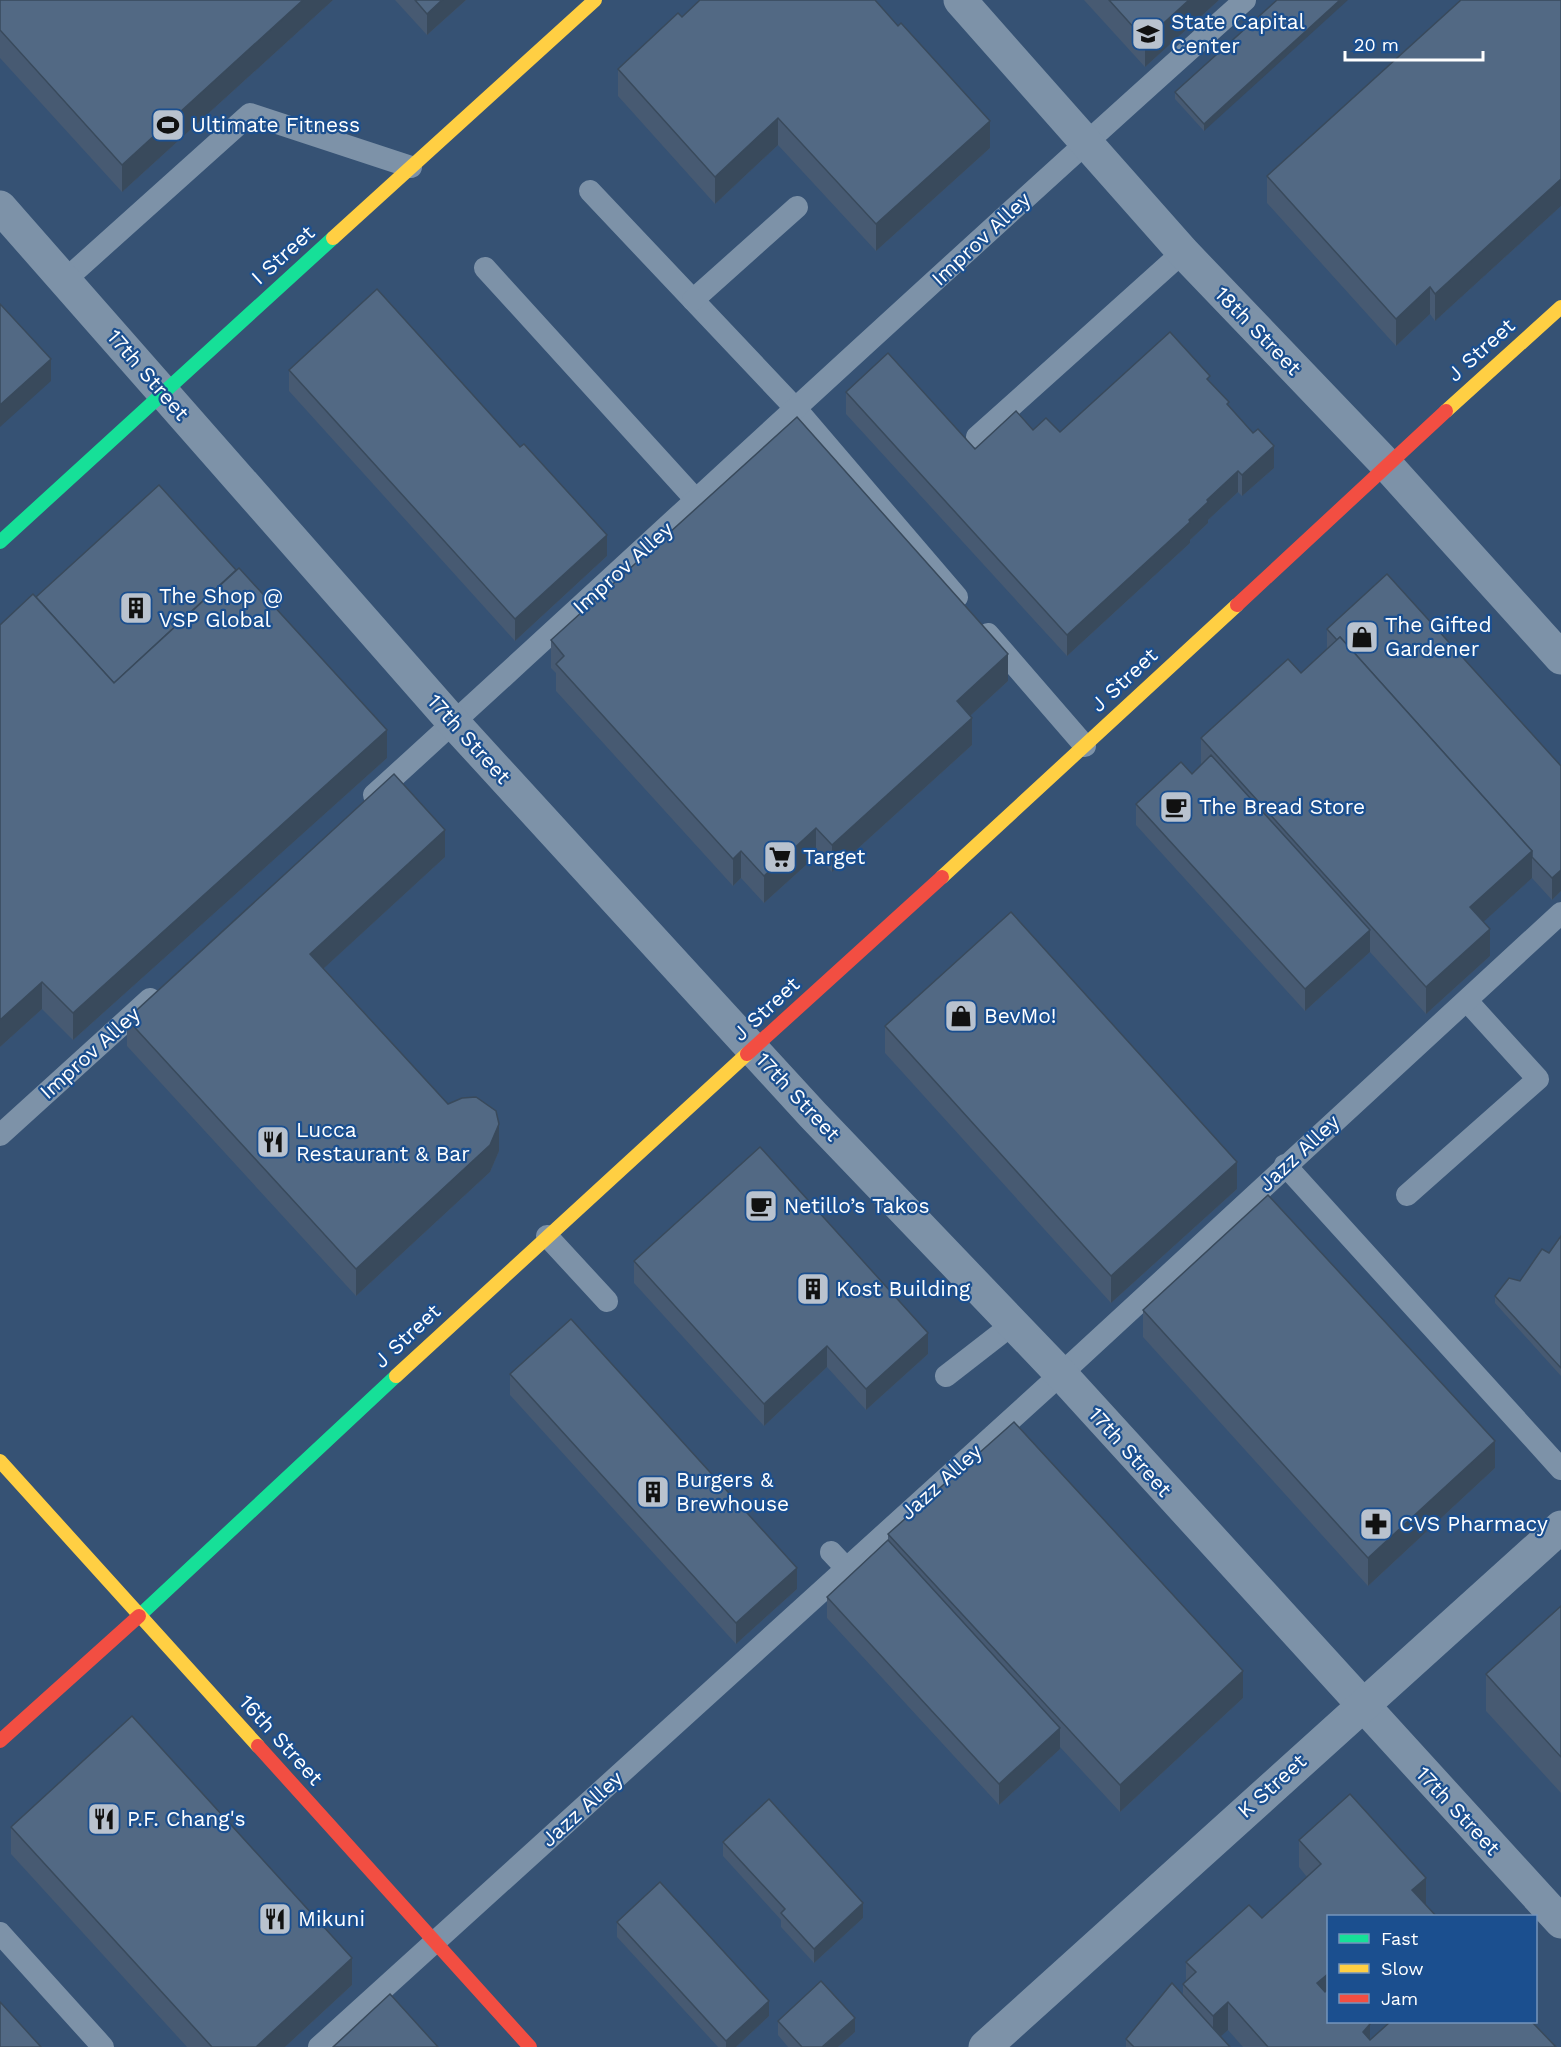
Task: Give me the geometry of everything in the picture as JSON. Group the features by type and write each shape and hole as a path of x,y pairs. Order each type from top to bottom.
{"main road":[{"name":"I Street","path":"0,542 595,0"},
{"name":"J Street","path":"0,1741 139,1617 547,1236 1085,747 1386,464 1561,307"},
{"name":"16th Street","path":"0,1461 530,2047"}],"street":[{"name":"18th Street","path":"960,0 1183,252 1386,464 1561,658"},
{"name":"17th Street","path":"0,207 452,722 753,1049 1061,1374 1361,1706 1561,1922"},
{"name":"K Street","path":"985,2047 1561,1527"}],"lane":[{"name":"Improv Alley","path":"354,813 797,410 1087,141 1245,0"},
{"path":"65,280 250,114 411,166"},
{"path":"590,191 797,410 1085,747"},
{"path":"693,300 797,207"},
{"path":"977,437 1183,252"},
{"path":"486,268 697,501"},
{"name":"Jazz Alley","path":"319,2047 436,1941 838,1560 1061,1374 1285,1165 1561,913"},
{"name":"Improv Alley","path":"0,1135 169,981"},
{"path":"1407,1195 1538,1079 1467,1001"},
{"path":"1285,1165 1561,1469"},
{"path":"547,1236 606,1301"},
{"path":"946,1376 1013,1324"},
{"path":"0,1933 103,2047"}],"building":[{"path":"0,0 303,0 122,165 0,30"},
{"path":"415,0 442,0 427,14"},
{"path":"700,0 875,0 898,26 901,23 990,121 876,224 778,118 715,177 618,69 678,13 682,17"},
{"path":"1109,0 1189,0 1145,40"},
{"path":"1277,0 1340,0 1204,124 1175,92"},
{"path":"1461,0 1561,0 1561,179 1435,294 1430,287 1396,319 1267,176"},
{"path":"377,289 520,447 524,444 607,535 515,619 289,370"},
{"path":"0,304 51,359 0,405"},
{"path":"1170,332 1210,376 1207,379 1229,402 1227,404 1253,433 1258,429 1274,446 1242,475 1238,471 1207,500 1208,502 1189,520 1190,522 1067,635 846,392 888,353 975,449 1016,411 1033,430 1046,418 1060,432"},
{"path":"797,417 1008,654 957,701 972,718 832,845 816,828 764,876 741,851 733,859 556,664 564,656 551,640"},
{"name":"The Shop @ VSP Global","path":"159,485 236,570 114,683 36,597"},
{"path":"239,568 387,730 73,1013 42,982 0,1020 0,625 33,594 114,683"},
{"path":"1387,574 1561,766 1561,870 1552,878 1532,857 1532,851 1340,637 1337,640 1327,629"},
{"path":"1340,637 1532,851 1470,907 1490,929 1426,987 1201,738 1288,659 1301,673"},
{"path":"1211,755 1370,930 1305,989 1136,804 1181,762 1192,774"},
{"path":"394,774 445,830 310,954 448,1104 462,1098 476,1097 496,1111 499,1124 490,1145 356,1269 127,1019"},
{"path":"1011,912 1237,1162 1111,1276 885,1026"},
{"path":"760,1147 928,1333 866,1389 827,1346 764,1404 634,1261"},
{"path":"1268,1195 1495,1441 1368,1558 1143,1310"},
{"path":"1561,1236 1561,1368 1495,1296 1509,1278 1520,1281 1542,1249 1549,1253"},
{"name":"Burgers & Brewhouse","path":"571,1319 797,1568 736,1623 510,1374"},
{"path":"1014,1422 1243,1671 1120,1785 888,1534"},
{"path":"888,1540 1060,1728 999,1784 827,1597"},
{"path":"1561,1606 1561,1757 1486,1674"},
{"path":"132,1716 352,1958 256,2047 212,2047 11,1827"},
{"path":"1350,1794 1426,1878 1412,1890 1435,1915 1327,1915 1327,1975 1317,1983 1325,1992 1327,1990 1327,2023 1369,2023 1363,2032 1370,2040 1389,2023 1533,2023 1556,2047 1268,2047 1228,2002 1213,2016 1183,1984 1196,1972 1186,1962 1249,1905 1262,1918 1321,1864 1299,1840"},
{"path":"769,1799 863,1903 814,1949 781,1913 785,1909 723,1842"},
{"path":"660,1882 769,2001 726,2041 617,1922"},
{"path":"821,1981 855,2018 822,2047 802,2047 778,2021"},
{"path":"1172,1983 1230,2047 1134,2047 1126,2039"},
{"path":"390,1994 438,2047 333,2047"},
{"path":"0,2002 41,2047 0,2047"}],"traffic: fast":[{"path":"0,542 333,238"},
{"path":"139,1616 396,1376"}],"traffic: slow":[{"path":"333,238 595,0"},
{"path":"1446,411 1561,307"},
{"path":"942,877 1237,605"},
{"path":"396,1376 747,1054"},
{"path":"0,1461 258,1746"}],"traffic: jam":[{"path":"1237,605 1446,411"},
{"path":"747,1054 942,877"},
{"path":"0,1741 139,1616"},
{"path":"258,1746 530,2047"}],"place":[{"name":"State Capital Center","path":"1148,34"},
{"name":"Ultimate Fitness","path":"168,125"},
{"name":"The Shop @ VSP Global","path":"136,608"},
{"name":"The Gifted Gardener","path":"1362,637"},
{"name":"The Bread Store","path":"1176,807"},
{"name":"Target","path":"780,857"},
{"name":"BevMo!","path":"961,1016"},
{"name":"Lucca Restaurant & Bar","path":"273,1142"},
{"name":"Netillo’s Takos","path":"761,1206"},
{"name":"Kost Building","path":"813,1289"},
{"name":"Burgers & Brewhouse","path":"653,1492"},
{"name":"CVS Pharmacy","path":"1376,1524"},
{"name":"P.F. Chang's","path":"104,1819"},
{"name":"Mikuni","path":"275,1919"}]}
